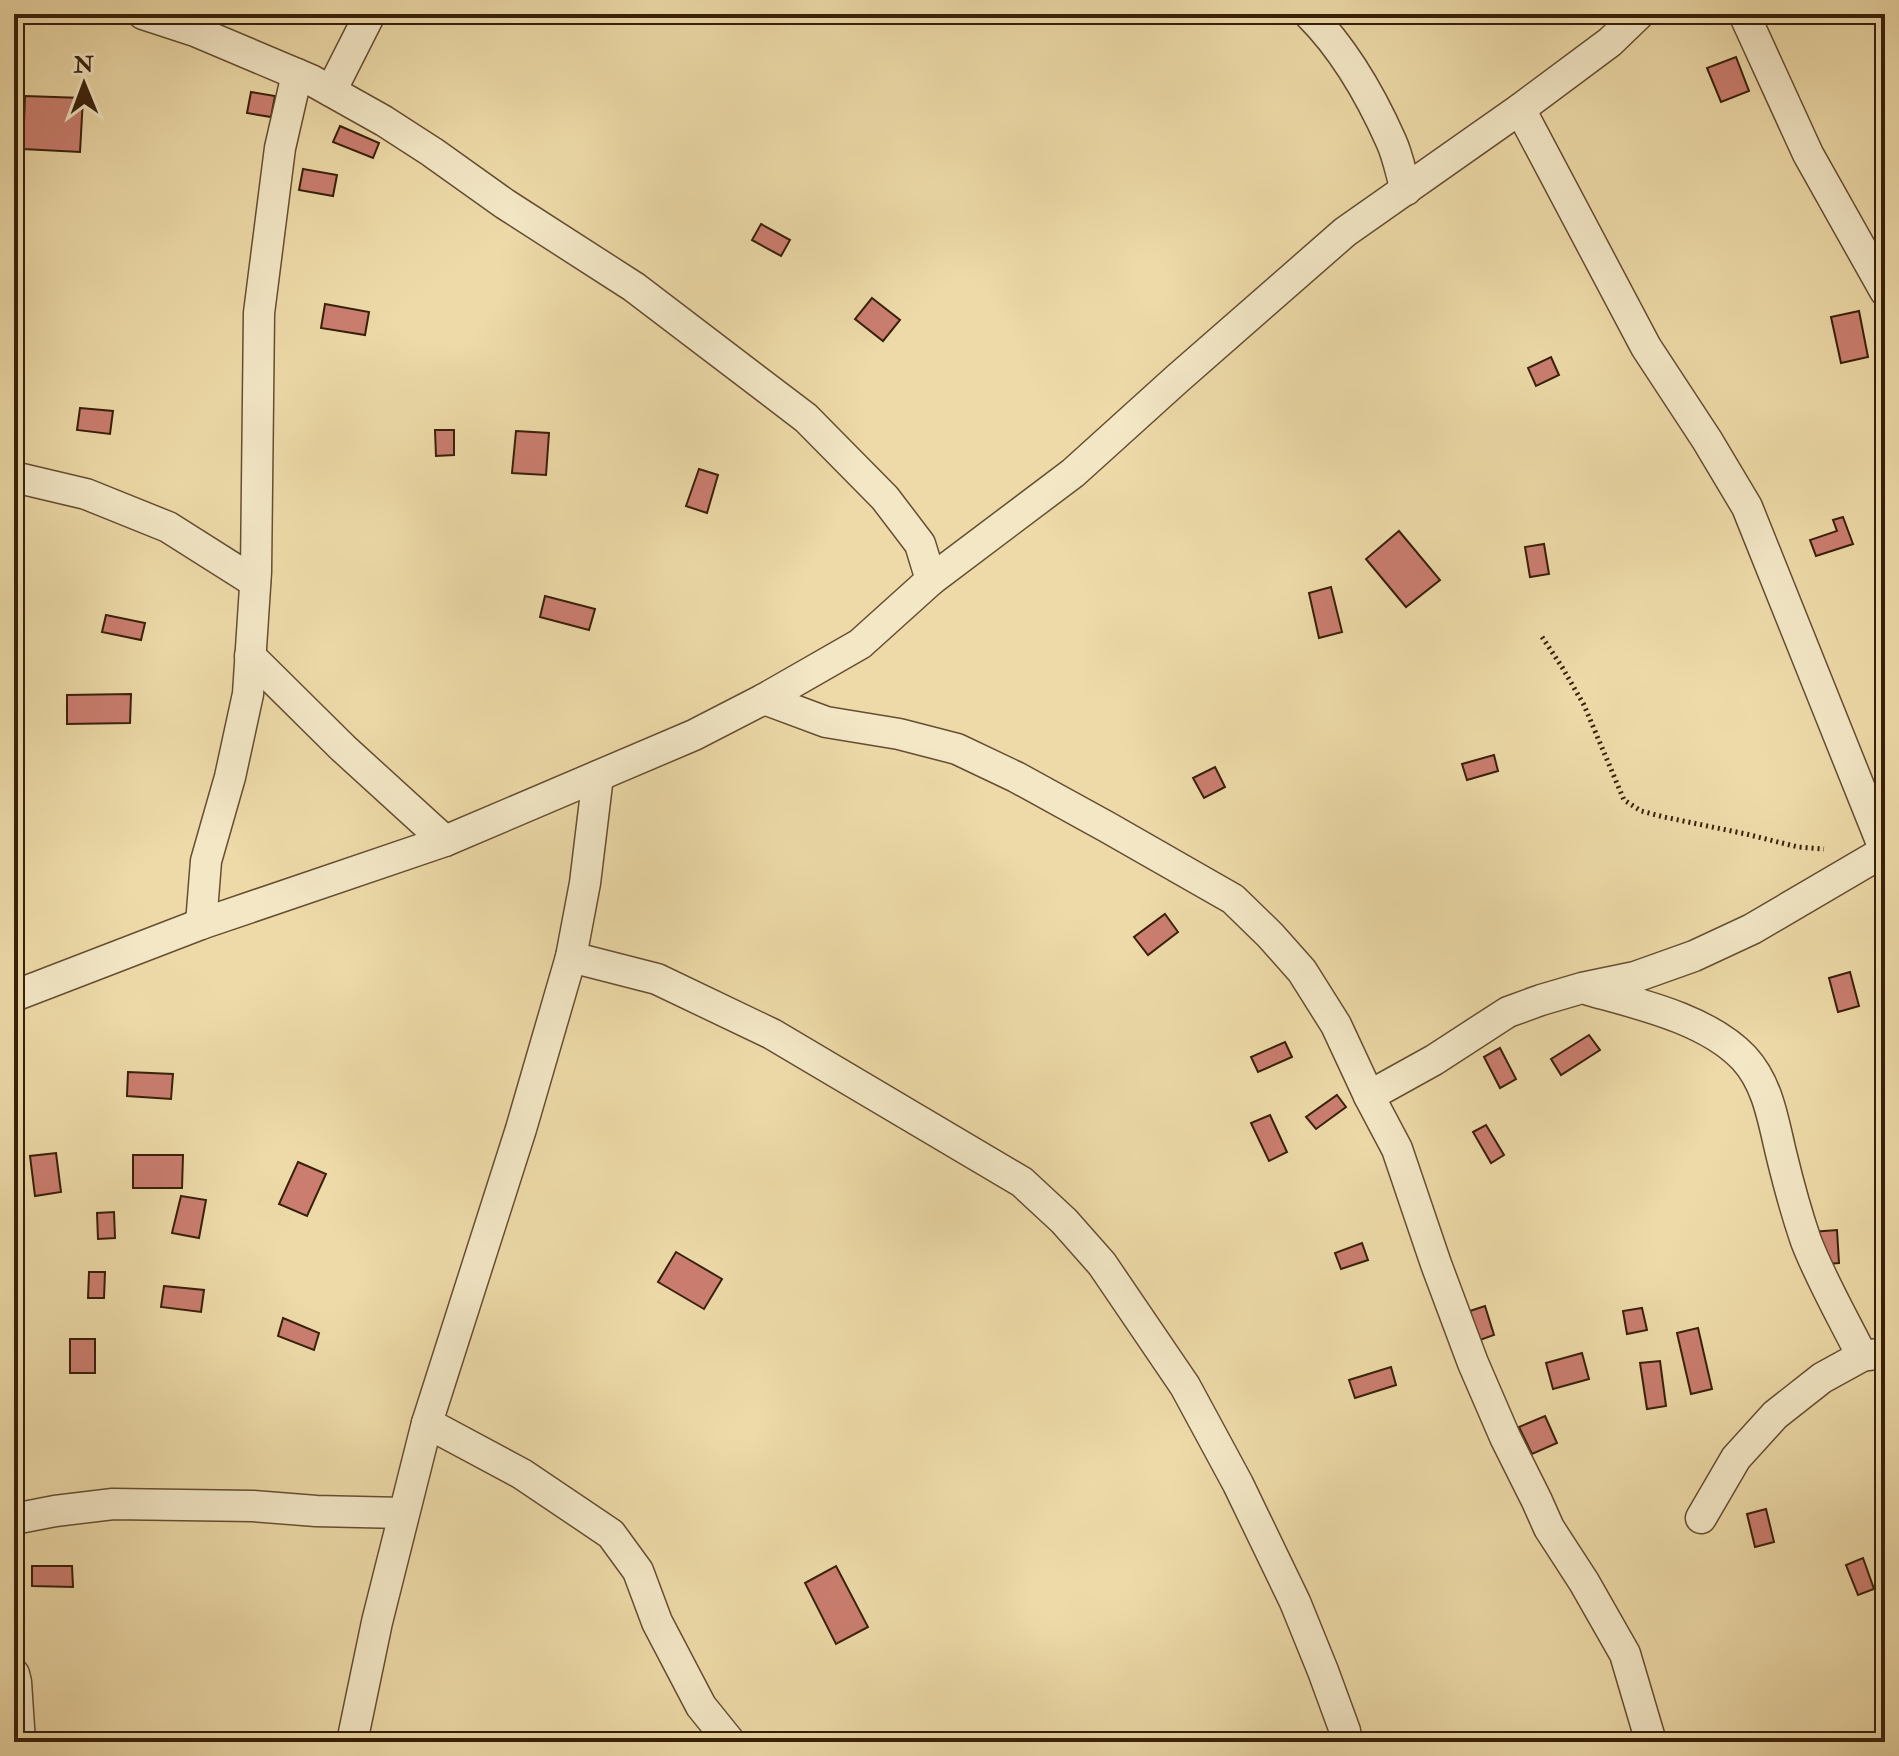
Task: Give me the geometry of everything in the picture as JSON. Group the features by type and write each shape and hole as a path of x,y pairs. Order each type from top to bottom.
{"street":[{"path":"143,14 195,31 331,91 384,121 634,287 806,418 885,498 920,544 931,580"},
{"path":"331,91 370,14"},
{"path":"14,996 201,924 445,841 694,735 860,644 931,580 1073,473 1345,232 1520,109 1610,42 1639,14"},
{"path":"1744,14 1808,154 1885,291"},
{"path":"1312,15 1329,34 1366,92 1392,144 1406,190"},
{"path":"201,924 206,861 241,732 248,694 255,582 259,313 280,148 297,74"},
{"path":"1369,1096 1434,1060 1508,1012 1582,988 1635,977 1694,956 1752,929 1880,854 1747,507 1646,347 1520,109"},
{"path":"14,477 86,494 168,527 255,582"},
{"path":"250,656 343,748 445,841"},
{"path":"764,699 826,722 899,734 957,749 1016,777 1233,899 1302,971 1336,1025 1397,1149 1473,1363 1549,1528 1625,1654 1651,1742"},
{"path":"352,1742 377,1622 427,1423 521,1129 571,957 585,883 598,776"},
{"path":"571,957 657,979 772,1034 1022,1182 1064,1221 1102,1264 1185,1386 1238,1484 1295,1602 1345,1731 1346,1742"},
{"path":"1582,988 1683,1019 1720,1038 1744,1058 1765,1089 1807,1244 1874,1355 1822,1378 1775,1415 1736,1458 1701,1518"},
{"path":"427,1423 522,1474 611,1534 638,1571 657,1622 701,1706 730,1742"},
{"path":"14,1519 113,1504 403,1513"},
{"path":"14,1674 20,1742"}],"path":[{"path":"1542,637 1584,705 1624,800 1641,811 1798,847 1880,854"}],"building":[{"path":"1736,57 1749,91 1721,102 1707,68"},
{"path":"251,92 275,96 271,117 247,113"},
{"path":"25,96 83,98 80,152 23,149"},
{"path":"340,126 379,143 373,158 333,142"},
{"path":"303,169 337,175 333,196 299,190"},
{"path":"761,224 790,240 781,256 752,240"},
{"path":"872,298 900,320 883,341 855,319"},
{"path":"325,304 369,312 365,335 321,328"},
{"path":"1859,311 1868,357 1841,363 1831,317"},
{"path":"1551,357 1559,375 1536,386 1528,368"},
{"path":"80,408 113,411 110,434 77,430"},
{"path":"435,430 454,430 454,455 436,456"},
{"path":"516,431 549,433 546,475 512,473"},
{"path":"699,469 718,475 707,513 686,506"},
{"path":"1843,517 1853,544 1816,556 1810,540 1837,531 1833,520"},
{"path":"1399,531 1440,580 1406,607 1366,559"},
{"path":"1544,544 1549,574 1530,577 1525,547"},
{"path":"1331,587 1342,632 1319,638 1309,593"},
{"path":"545,596 595,609 589,630 540,617"},
{"path":"106,615 145,623 141,640 102,632"},
{"path":"131,694 130,723 67,724 67,695"},
{"path":"1494,755 1498,771 1467,780 1462,764"},
{"path":"1215,767 1225,787 1204,798 1193,778"},
{"path":"1165,914 1178,932 1148,955 1134,937"},
{"path":"1850,972 1859,1006 1838,1012 1829,978"},
{"path":"1589,1035 1600,1050 1561,1075 1551,1059"},
{"path":"1285,1042 1292,1057 1258,1072 1251,1057"},
{"path":"1500,1048 1516,1079 1500,1088 1484,1057"},
{"path":"128,1072 173,1074 171,1099 127,1096"},
{"path":"1337,1095 1346,1107 1316,1129 1306,1117"},
{"path":"1270,1115 1287,1152 1269,1161 1251,1123"},
{"path":"1486,1125 1504,1155 1491,1163 1473,1132"},
{"path":"56,1153 61,1192 35,1196 30,1156"},
{"path":"133,1155 183,1155 182,1188 133,1188"},
{"path":"298,1162 326,1174 307,1216 279,1204"},
{"path":"181,1196 206,1200 199,1238 172,1233"},
{"path":"114,1212 115,1238 98,1239 97,1213"},
{"path":"1837,1230 1839,1263 1814,1265 1811,1232"},
{"path":"1362,1243 1368,1260 1341,1269 1335,1253"},
{"path":"676,1252 722,1279 704,1309 658,1282"},
{"path":"89,1272 105,1272 104,1298 88,1298"},
{"path":"164,1286 204,1290 201,1312 161,1307"},
{"path":"1485,1306 1494,1335 1480,1340 1470,1311"},
{"path":"1642,1308 1647,1330 1627,1334 1623,1311"},
{"path":"283,1318 319,1333 314,1350 278,1336"},
{"path":"1698,1328 1712,1389 1691,1394 1677,1333"},
{"path":"70,1339 95,1339 95,1373 70,1373"},
{"path":"1582,1353 1589,1379 1553,1389 1546,1363"},
{"path":"1660,1361 1666,1406 1647,1409 1640,1363"},
{"path":"1391,1367 1396,1385 1355,1398 1349,1380"},
{"path":"1545,1416 1557,1443 1532,1454 1519,1427"},
{"path":"1766,1509 1774,1542 1755,1547 1747,1514"},
{"path":"1863,1558 1874,1589 1858,1595 1846,1565"},
{"path":"32,1566 72,1566 73,1587 32,1586"},
{"path":"836,1566 868,1627 836,1644 805,1583"}]}
